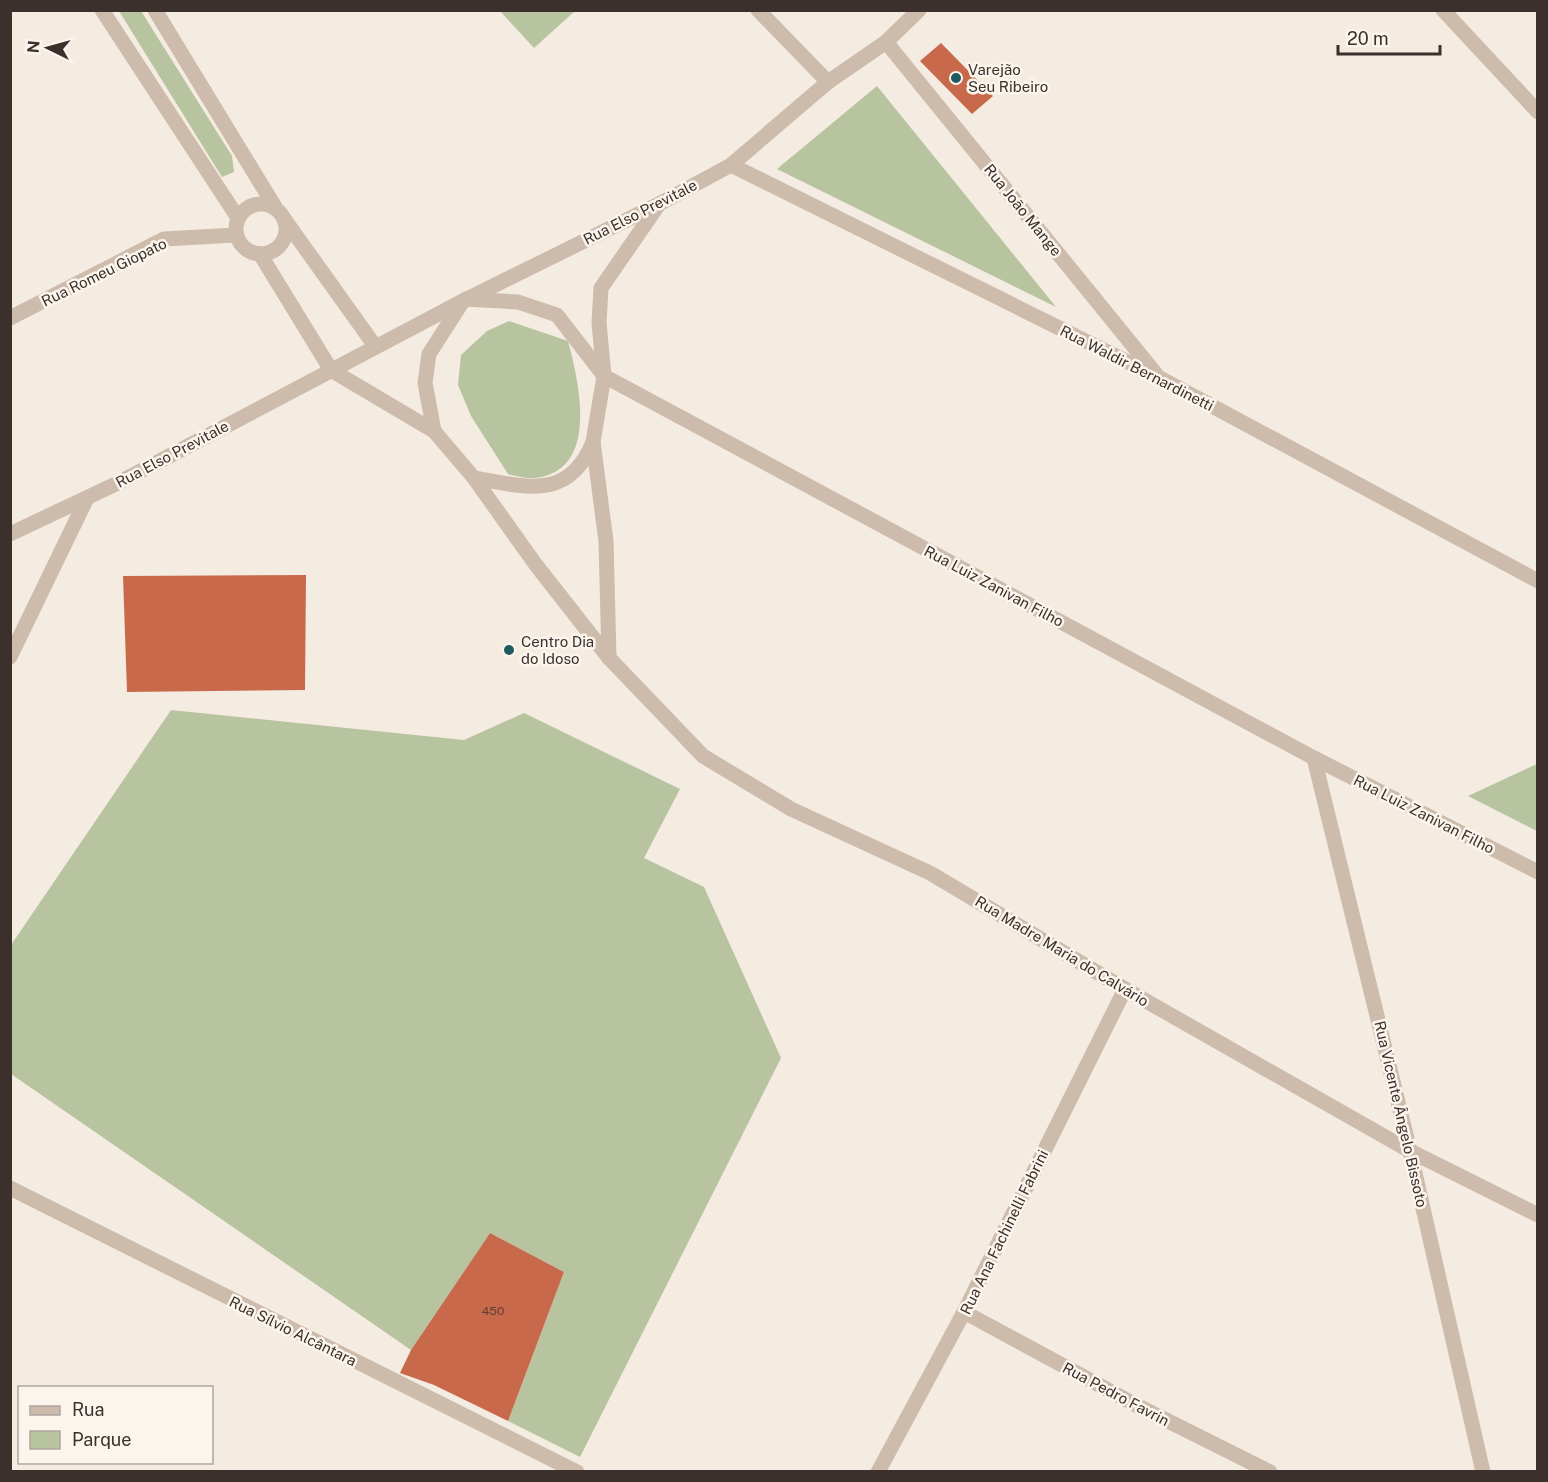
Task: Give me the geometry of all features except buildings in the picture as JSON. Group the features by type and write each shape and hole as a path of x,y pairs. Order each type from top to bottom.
{"street":[{"path":"102,10 237,218 236,235 245,249 260,254 275,250 285,237 285,220"},
{"path":"155,10 275,207 375,346"},
{"path":"758,10 828,82"},
{"name":"Rua Elso Previtale","path":"10,534 87,498 375,346 659,204 730,165 828,82 886,42 919,10"},
{"path":"1443,10 1538,112"},
{"name":"Rua João Mange","path":"886,42 1160,378"},
{"name":"Rua Waldir Bernardinetti","path":"730,165 1160,378 1538,581"},
{"path":"237,218 249,206 266,203 275,207"},
{"path":"474,478 528,487 548,486 574,475 585,461 593,442 604,376 599,323 601,288 659,204"},
{"name":"Rua Romeu Giopato","path":"10,318 164,239 236,235"},
{"path":"260,254 331,370 434,431"},
{"name":"Rua Luiz Zanivan Filho","path":"465,300 518,302 557,315 604,376 1314,758 1538,872"},
{"name":"Rua Madre Maria do Calvário","path":"465,300 429,354 425,382 434,431 474,478 536,565 609,658 703,756 791,809 930,873 1125,989 1410,1151 1538,1215"},
{"path":"593,442 606,541 609,658"},
{"path":"10,657 87,498"},
{"name":"Rua Vicente Ângelo Bissoto","path":"1314,758 1410,1151 1483,1472"},
{"name":"Rua Ana Fachinelli Fabrini","path":"878,1472 964,1312 1125,989"},
{"name":"Rua Sílvio Alcântara","path":"10,1188 576,1472"},
{"name":"Rua Pedro Favrin","path":"964,1312 1136,1405 1270,1472"}],"green space":[{"path":"119,11 141,11 232,156 234,172 222,177"},
{"path":"500,11 575,11 534,48"},
{"path":"877,86 1056,307 777,169"},
{"path":"509,321 568,341 577,379 580,422 577,442 569,459 556,472 535,478 508,474 471,416 458,385 461,355 487,331"},
{"path":"171,710 464,740 524,713 680,789 644,858 704,887 781,1058 580,1457 508,1421 564,1272 490,1233 411,1350 11,1074 11,945"},
{"path":"1537,764 1537,831 1468,796"}],"place":[{"name":"Varejão Seu Ribeiro","path":"956,78"},
{"name":"Centro Dia do Idoso","path":"509,650"}]}
